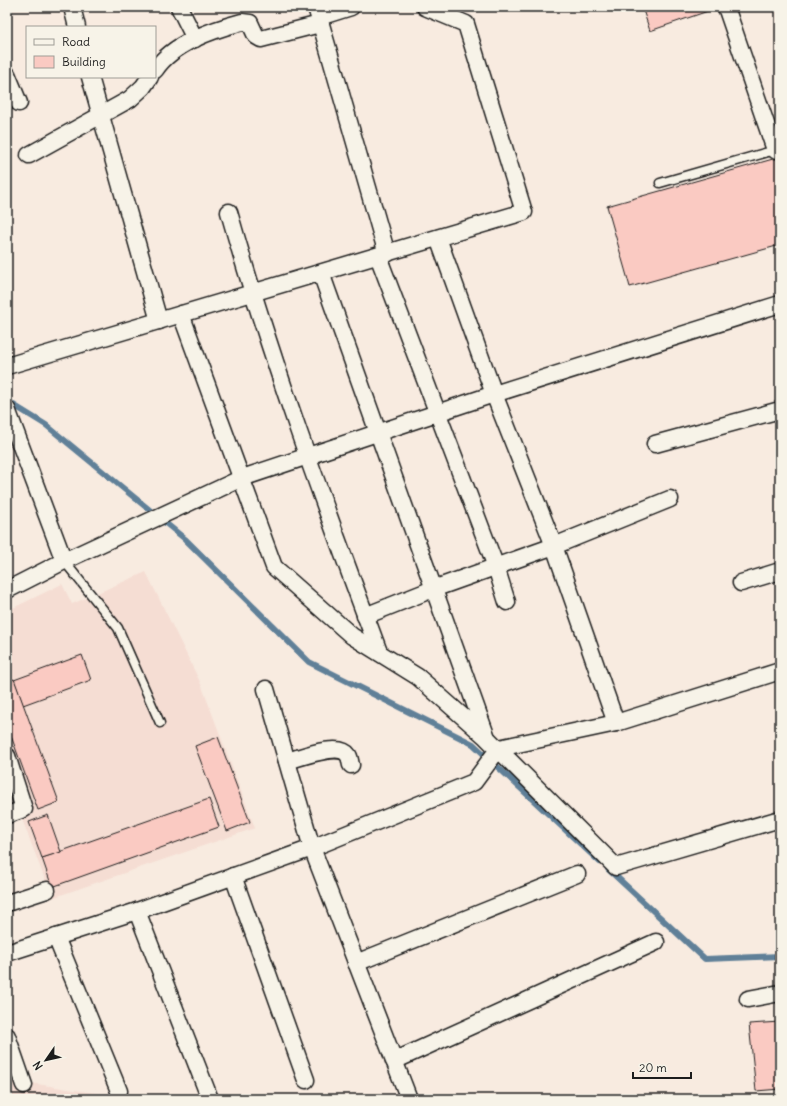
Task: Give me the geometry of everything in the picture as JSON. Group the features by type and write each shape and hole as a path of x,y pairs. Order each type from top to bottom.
{"street":[{"path":"72,7 77,26"},
{"path":"179,7 195,39"},
{"path":"156,69 173,50 195,39 246,21 250,23 256,36 261,39 318,16 351,7"},
{"path":"7,366 524,212 466,24 425,7"},
{"path":"726,7 778,149"},
{"path":"318,16 382,255 438,413 496,567 507,602"},
{"path":"7,74 20,103"},
{"path":"90,78 159,321"},
{"path":"29,155 136,95 149,78"},
{"path":"229,212 252,293 307,456 379,652"},
{"path":"438,238 494,394 554,546 616,723"},
{"path":"321,273 486,737"},
{"path":"7,590 64,561 242,478 494,394 780,304"},
{"path":"181,314 274,567 352,636 418,677 486,737 497,750 616,867 780,819"},
{"path":"7,409 64,561"},
{"path":"655,444 780,410"},
{"path":"365,616 433,589 554,546 670,499"},
{"path":"741,583 780,571"},
{"path":"7,953 137,911 312,848 474,782 497,750 616,723 780,671"},
{"path":"266,689 312,848 408,1099"},
{"path":"287,762 332,750 343,751 348,755 351,765"},
{"path":"7,756 24,808 7,815"},
{"path":"356,963 577,874"},
{"path":"233,876 306,1080"},
{"path":"7,903 46,890"},
{"path":"137,911 210,1099"},
{"path":"56,937 119,1091"},
{"path":"394,1061 656,942"},
{"path":"748,999 780,993"},
{"path":"7,1036 24,1085"}],"lane":[{"path":"660,182 778,149"},
{"path":"64,561 118,628 160,724"}],"shaded area":[{"path":"146,572 201,684 255,828 52,898 22,819 33,812 7,736 7,611 62,584 72,604"},
{"path":"7,1079 74,1090 137,1099 7,1099"}],"building":[{"path":"642,7 710,7 711,10 650,31"},
{"path":"780,157 780,245 630,287 607,206"},
{"path":"82,655 91,680 23,705 14,680"},
{"path":"14,679 59,802 38,810 7,725 7,682"},
{"path":"218,737 250,822 227,831 195,746"},
{"path":"209,799 219,827 52,887 42,858"},
{"path":"48,815 61,852 42,858 29,822"},
{"path":"780,1022 780,1089 756,1091 749,1024"}],"waterway":[{"path":"7,401 46,425 185,539 309,662 473,744 600,862"},
{"path":"608,869 705,959 780,956"}]}
